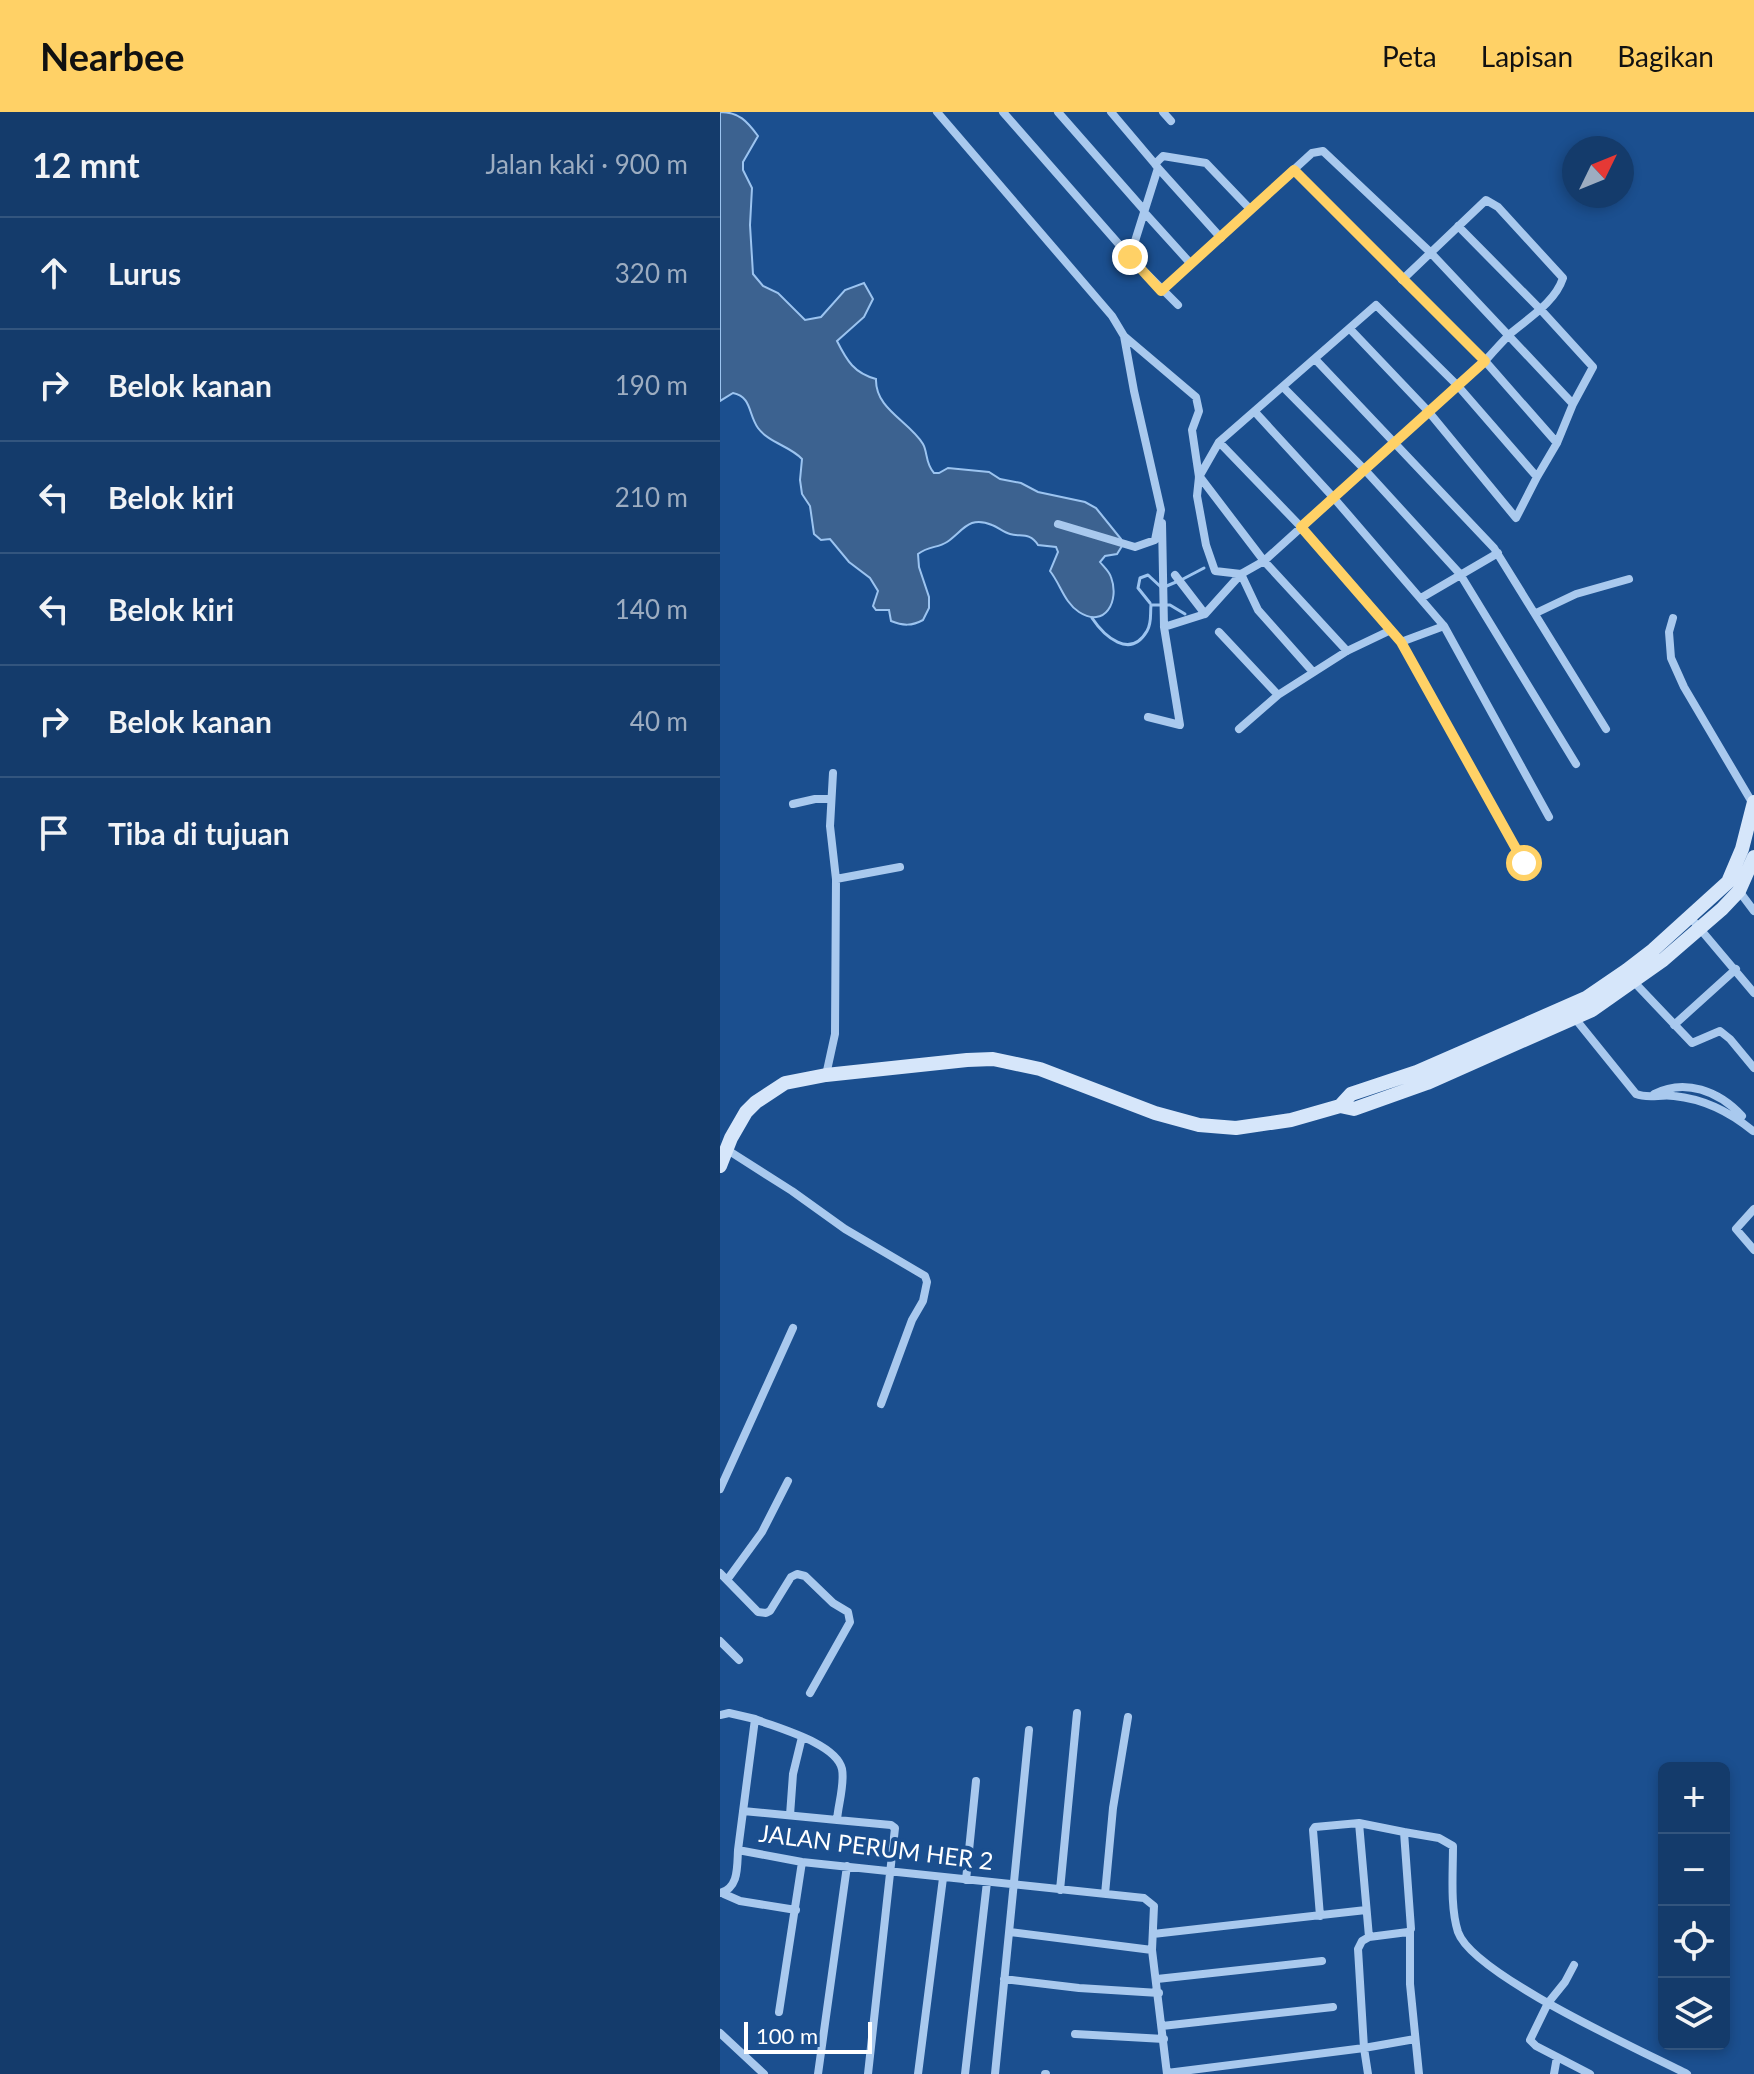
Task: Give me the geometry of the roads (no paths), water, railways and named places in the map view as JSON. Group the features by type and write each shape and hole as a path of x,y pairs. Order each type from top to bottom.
{"street":[{"path":"937,112 1112,316 1124,336 1196,397 1199,411 1192,430 1199,477 1197,496 1206,545 1215,571 1241,574"},
{"path":"1003,112 1130,257 1178,305"},
{"path":"1058,112 1191,264"},
{"path":"1111,112 1221,238"},
{"path":"1163,112 1171,121 1172,112"},
{"path":"1161,291 1312,153 1323,151 1430,252 1573,404"},
{"path":"1130,257 1157,166 1163,156 1206,163 1250,209"},
{"path":"1294,170 1485,361 1557,443"},
{"path":"1165,623 1205,614 1241,574 1264,561 1541,310 1560,287 1563,278 1498,207 1486,200 1402,280"},
{"path":"1350,329 1428,411 1516,518 1557,443 1593,367 1458,226"},
{"path":"1199,477 1219,442 1376,305 1458,386 1537,477"},
{"path":"1124,336 1161,510 1165,623 1180,725 1148,717"},
{"path":"1315,359 1498,553 1606,729"},
{"path":"1283,387 1365,470 1460,574 1576,764"},
{"path":"1255,412 1444,626 1549,817"},
{"path":"1219,442 1301,527 1401,642 1524,863"},
{"path":"1199,477 1264,561 1347,651"},
{"path":"1058,524 1135,547 1155,540 1161,510"},
{"path":"1421,598 1498,553"},
{"path":"1241,574 1258,610 1313,672"},
{"path":"1175,575 1205,614"},
{"path":"1536,613 1576,594 1629,579"},
{"path":"1570,1012 1739,891 1748,867 1754,803 1684,687 1671,658 1669,632 1673,618"},
{"path":"1401,642 1444,626"},
{"path":"1239,729 1278,695 1313,672 1391,630"},
{"path":"1219,632 1278,695"},
{"path":"826,1075 835,1034 836,879 830,826 833,773"},
{"path":"793,804 831,799"},
{"path":"836,879 900,867"},
{"path":"720,1166 746,1112 756,1102 785,1083 826,1075 993,1059 1040,1069 1168,1117 1199,1125 1236,1128 1291,1120 1340,1106 1351,1094 1417,1072 1570,1012 1592,1010 1634,982 1695,922 1720,891 1748,867"},
{"path":"1739,891 1754,911"},
{"path":"1695,922 1754,993"},
{"path":"1674,1025 1736,969"},
{"path":"1634,982 1692,1043 1720,1031 1754,1068"},
{"path":"1570,1012 1622,1074 1631,1090 1642,1097 1673,1085 1699,1089 1735,1109 1753,1132"},
{"path":"726,1149 845,1229 925,1276 927,1282 923,1301 912,1320 881,1404"},
{"path":"1754,1209 1736,1229 1754,1250"},
{"path":"720,1489 793,1328"},
{"path":"788,1481 762,1532 724,1577 758,1612 766,1613 791,1577 797,1574 805,1576 833,1603 848,1612 850,1622 810,1693"},
{"path":"720,1641 739,1660"},
{"path":"720,1715 729,1713 755,1719 821,1745 838,1761 842,1770 837,1820"},
{"path":"1060,1890 1077,1713"},
{"path":"1105,1894 1113,1808 1128,1717"},
{"path":"738,1850 755,1719"},
{"path":"995,2074 1029,1730"},
{"path":"790,1815 793,1774 802,1737"},
{"path":"966,1880 976,1781"},
{"path":"743,1811 891,1825 895,1828 868,2074"},
{"path":"1359,1823 1369,1937"},
{"path":"1320,1916 1313,1830 1319,1826 1359,1823 1439,1838 1453,1846 1453,1892 1460,1936 1491,1967 1548,2003 1687,2074"},
{"path":"1404,1832 1411,1907 1410,1984 1419,2074"},
{"name":"JALAN PERUM HER 2","path":"722,1893 736,1879 738,1850 802,1862 1144,1898 1154,1906 1153,1934"},
{"path":"779,2012 802,1862"},
{"path":"818,2074 847,1866"},
{"path":"918,2074 943,1878"},
{"path":"965,2074 987,1882"},
{"path":"722,1893 740,1901 796,1910"},
{"path":"1366,1910 1153,1934 1152,1950 1167,2074 1415,2039"},
{"path":"1368,2074 1358,1949 1362,1941 1369,1937 1410,1931"},
{"path":"1010,1932 1152,1950"},
{"path":"1157,1979 1322,1961"},
{"path":"1574,1965 1571,1974 1548,2003 1530,2040 1590,2074"},
{"path":"1004,1979 1159,1993"},
{"path":"1162,2026 1333,2007"},
{"path":"720,2033 764,2074"},
{"path":"1075,2034 1164,2039"},
{"path":"1554,2074 1557,2057"}],"water":[{"path":"720,112 742,118 758,136 743,162 743,170 752,188 750,225 753,274 805,320 821,317 845,290 864,283 873,299 864,317 837,341 852,365 876,379 881,399 923,444 934,473 948,468 989,472 1038,492 1085,502 1096,508 1121,539 1122,546 1117,554 1105,556 1100,562 1110,575 1113,586 1112,603 1103,615 1088,616 1079,612 1066,598 1050,571 1058,552 1056,547 1038,545 1029,537 1010,534 978,522 967,526 944,544 918,554 929,608 919,622 907,625 895,623 891,621 889,610 876,610 873,606 878,591 870,578 849,562 830,539 821,540 814,534 810,506 802,494 802,459 758,428 744,398 733,393 720,401"}],"waterway":[{"path":"1183,579 1204,568"},
{"path":"1150,603 1138,588 1140,578 1148,575 1162,588 1176,582"},
{"path":"1092,618 1110,638 1133,644 1147,631 1151,605 1170,605 1185,614"}]}
